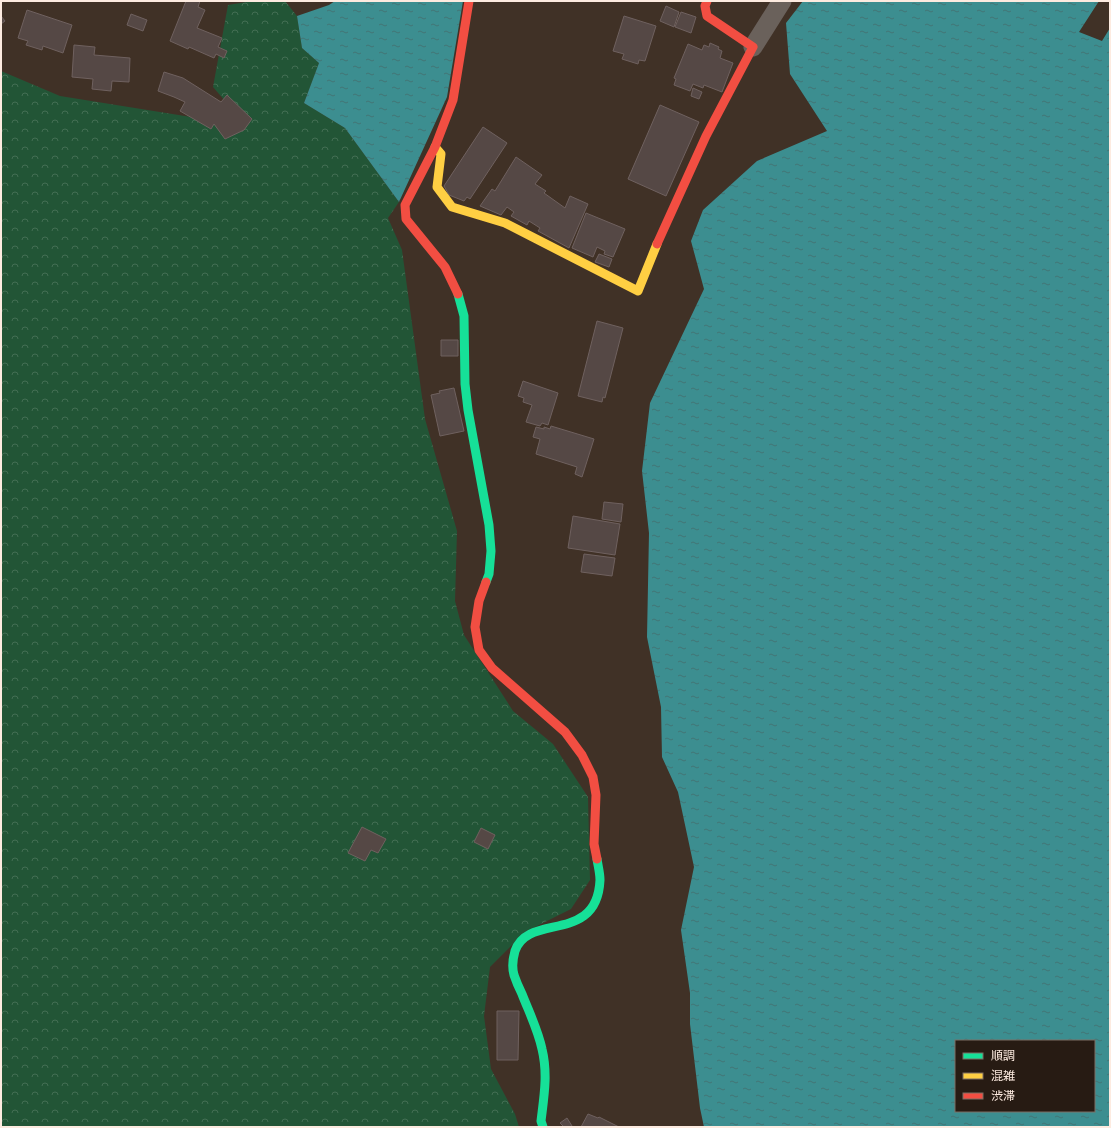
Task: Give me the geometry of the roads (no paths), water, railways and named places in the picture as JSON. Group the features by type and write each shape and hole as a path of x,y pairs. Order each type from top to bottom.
{"street":[{"path":"469,1 453,100 435,147 405,205 406,219 445,267 456,289 464,316 466,332 465,384 468,410 489,525 491,551 489,574 479,601 475,627 478,650 492,668 565,732 582,755 593,776 596,795 594,844 600,879 597,899 588,914 558,927 535,931 522,940 515,950 513,963 514,975 534,1023 542,1048 546,1074 541,1121 543,1127"},
{"path":"707,1 705,6 707,16 753,47"},
{"path":"435,147 441,154 437,187 452,207 505,223 638,291 662,232 706,136 753,47 782,1"}],"water":[{"path":"335,1 463,1 447,97 399,202 345,128 304,103 319,63 302,48 297,16 329,5"},
{"path":"803,1 1099,1 1079,32 1102,41 1110,28 1110,1127 704,1127 700,1108 690,1024 690,993 681,930 694,867 678,792 662,757 661,707 647,637 649,533 642,471 650,403 704,289 691,241 703,210 757,161 827,131 790,74 786,23"}]}
